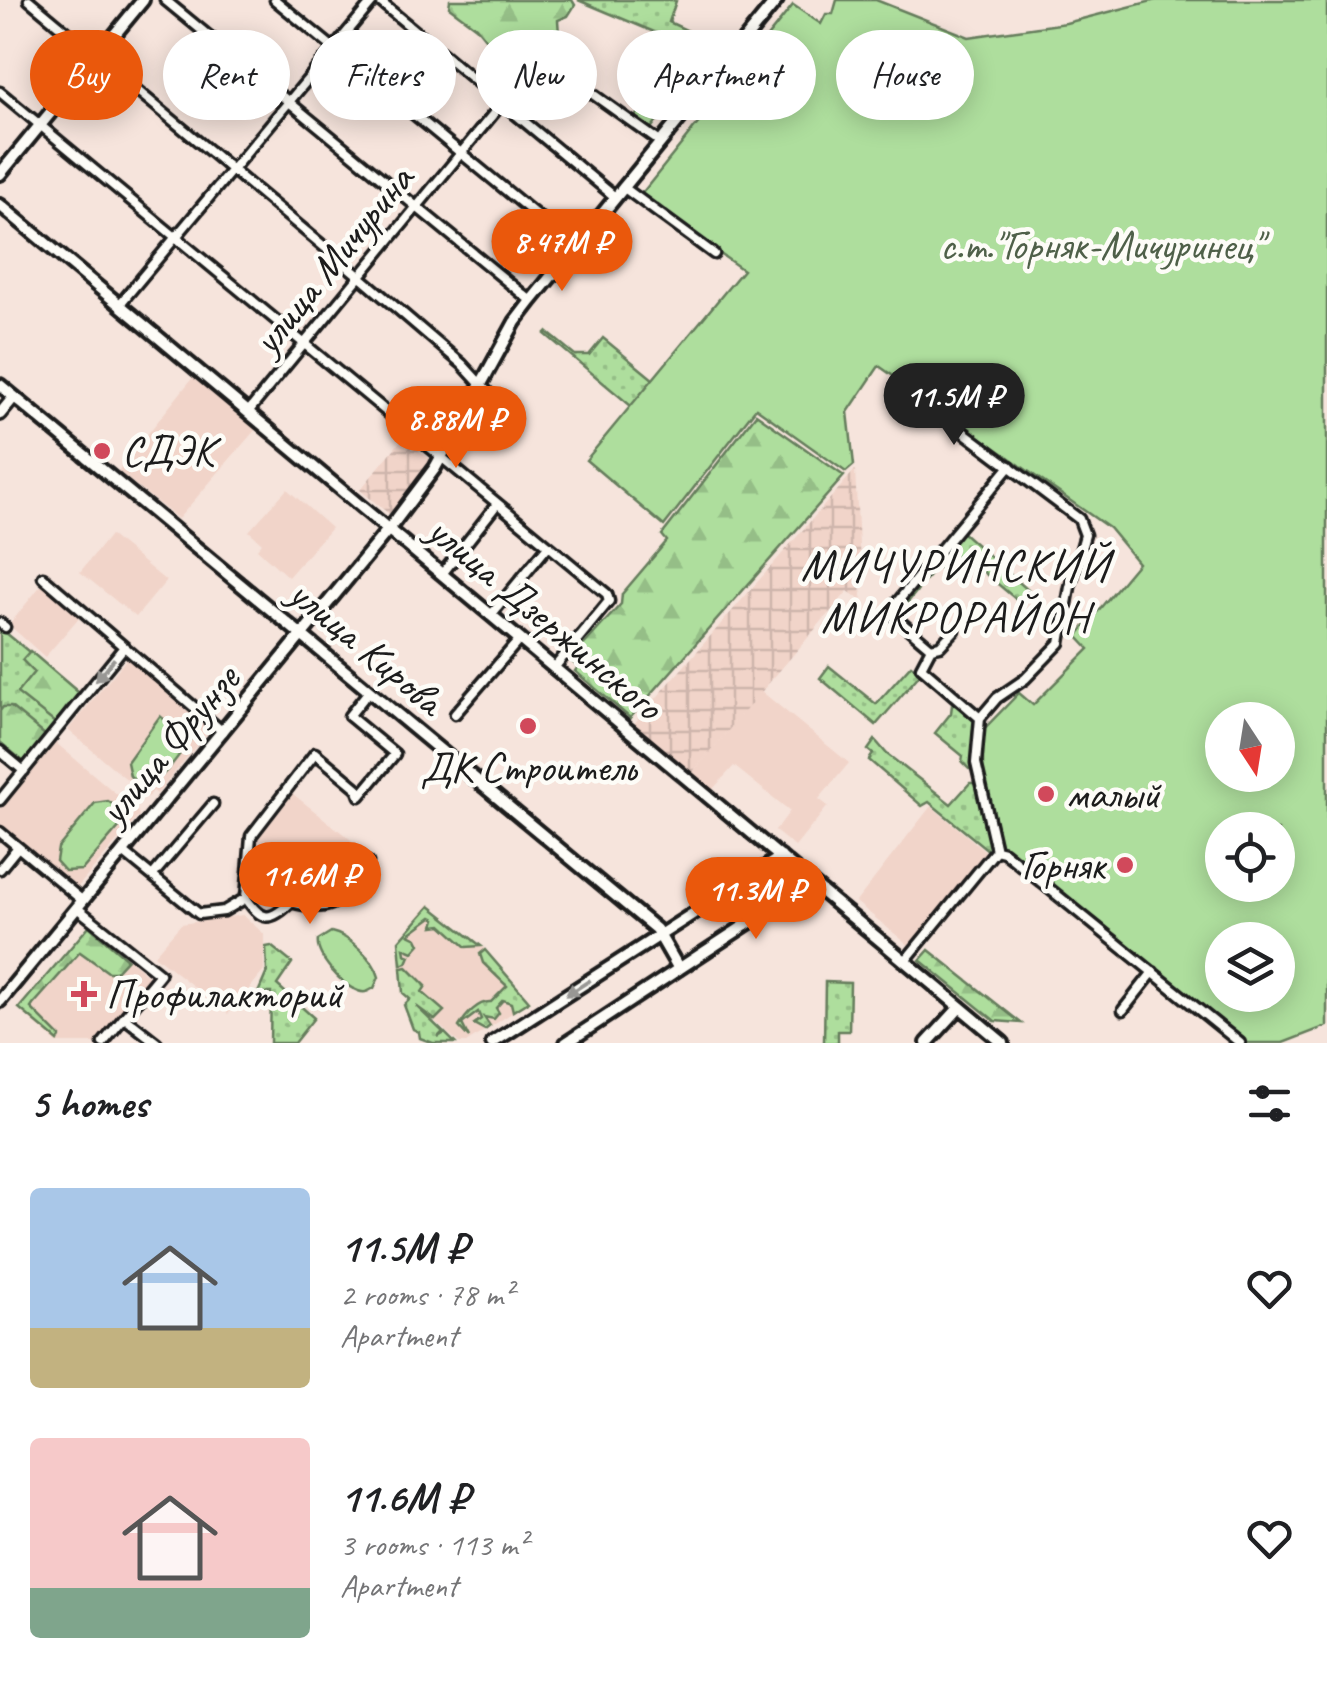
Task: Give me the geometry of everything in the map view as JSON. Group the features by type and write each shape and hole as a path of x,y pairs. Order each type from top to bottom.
{"main road":[{"path":"118,30 143,0"},
{"name":"улица Фрунзе","path":"0,1001 388,530 441,458 530,301 778,0"},
{"path":"0,174 44,120"},
{"name":"улица Дзержинского","path":"0,205 1003,1043"},
{"name":"улица Кирова","path":"0,385 660,936 679,969"},
{"path":"0,414 14,397"},
{"path":"492,1043 782,857"},
{"path":"566,1043 811,882"},
{"path":"927,1043 960,1006"}],"street":[{"path":"29,0 65,30"},
{"path":"164,0 200,30"},
{"path":"275,0 311,30"},
{"path":"350,30 376,0 476,80"},
{"path":"290,99 310,76"},
{"path":"0,92 607,594 609,600 554,668"},
{"path":"143,95 358,275 482,383 494,399"},
{"name":"улица Мичурина","path":"597,97 660,142"},
{"path":"290,104 530,301"},
{"path":"119,305 272,120"},
{"path":"420,120 575,247"},
{"name":"улица Мичурина","path":"248,412 488,120"},
{"path":"524,120 616,197"},
{"path":"623,187 714,254"},
{"path":"921,400 1079,519 1085,535 1060,643 980,718 976,763 996,850"},
{"path":"931,648 889,612 1010,466"},
{"path":"442,574 497,504"},
{"path":"491,615 548,546"},
{"path":"43,577 222,732"},
{"path":"955,630 940,646 931,648 921,667 980,718"},
{"path":"455,714 520,640"},
{"path":"0,800 124,646"},
{"path":"368,862 333,904 319,910 291,902 276,915 263,917 246,898 251,836 315,753 357,788 360,796 396,754 349,716 370,691"},
{"path":"0,751 24,771"},
{"path":"153,875 213,804"},
{"path":"0,832 160,974 104,1043"},
{"path":"0,869 18,847"},
{"path":"905,960 996,850"},
{"path":"996,850 1004,852 1240,1043"},
{"path":"123,852 199,914 224,911 246,898"},
{"path":"1123,1010 1153,972"},
{"path":"124,1018 157,1043"}],"shaded area":[{"path":"194,376 256,429 178,519 118,471"},
{"path":"404,437 433,462 389,514 360,490"},
{"path":"855,470 862,601 848,591 691,774 632,726"},
{"path":"287,489 331,528 288,577 257,549 262,543 249,531"},
{"path":"110,535 166,581 136,617 80,572"},
{"path":"42,584 82,614 45,657 9,625"},
{"path":"128,657 212,727 157,794 153,791 148,797 68,730"},
{"path":"761,691 849,763 819,799 828,806 795,847 775,831 790,811 734,766 712,790 691,774"},
{"path":"56,743 139,816 76,889 0,825 0,809"},
{"path":"293,794 370,855 331,900 277,898 258,883 253,865 257,838"},
{"path":"931,806 989,854 911,947 856,902"},
{"path":"429,904 483,947 530,1001 466,1043 459,1043 403,993 398,941"},
{"path":"243,915 264,934 264,971 228,1014 154,955 181,924"},
{"name":"Профилакторий","path":"89,925 152,979 96,1043 57,1043 17,1008"}],"green space":[{"path":"450,0 572,0 575,5 568,16 558,20 559,30 478,30 449,7"},
{"path":"578,0 676,1 669,22 686,30 649,30"},
{"name":"с.т.\"Горняк-Мичуринец\"","path":"837,0 876,0 951,30 836,30 836,120 974,120 974,36 1066,23 1156,0 1327,0 1327,1026 1283,1043 1244,1043 1206,1012 1295,1012 1295,922 1205,922 1205,1011 1005,847 998,847 983,778 983,730 1019,693 1033,705 1089,649 1077,636 1138,563 1109,528 879,366 848,412 854,465 846,472 756,408 664,526 586,460 743,270 639,197 701,120 816,120 816,30 773,30 793,5 821,24 826,14 833,14"},
{"path":"636,120 657,120 649,131"},
{"path":"547,332 575,355 589,355 603,338 654,380 631,406"},
{"path":"756,414 844,476 630,718 575,671 578,667 570,660 621,604 622,594 667,541 662,535"},
{"path":"962,532 1028,590 1018,601 967,558 951,577 937,566 900,612 895,609"},
{"path":"0,628 79,693 24,762 0,742"},
{"path":"30,651 79,693 55,723 17,693 34,672 22,660"},
{"path":"911,665 921,673 876,725 820,678 829,666 876,704"},
{"path":"952,705 958,705 975,719 973,769 935,733 951,713"},
{"path":"3,707 11,707 45,735 24,762 0,742"},
{"path":"160,716 190,740 164,773 148,782 139,782 130,776 127,762"},
{"path":"875,740 951,804 974,783 992,844 989,851 929,802 922,806 869,760 873,754 868,750"},
{"path":"108,801 119,809 120,826 82,870 65,871 56,861 58,848 95,803"},
{"path":"430,906 481,946 466,947 442,925 434,926 436,919 432,917 409,934 420,944 413,952 404,948 410,956 401,965 399,941"},
{"path":"89,926 127,959 115,972 108,972 80,952 33,1005 31,1008 60,1037 58,1041 19,1008"},
{"path":"331,932 353,943 367,956 379,977 374,988 358,991 331,970 318,940"},
{"path":"271,946 292,963 277,985 314,1018 294,1043 270,1043 271,993 258,993 267,972 266,947"},
{"path":"485,950 529,1001 513,1011 511,1003 503,1000 494,1019 484,1017 490,1026 485,1030 474,1024 481,1019 478,1012 462,1024 469,1038 459,1027 465,1018 477,1006 491,1002 507,986 483,963 480,954"},
{"path":"929,950 1021,1023 995,1021 920,960"},
{"path":"407,967 426,986 422,992 444,1011 435,1020 416,1006 443,1032 438,1037 445,1033 455,1043 433,1043 420,1038 413,1029 404,1005 410,999 403,993 401,968"},
{"path":"825,982 850,983 849,1031 838,1031 838,1043 824,1043"}],"place":[{"name":"СДЭК","path":"102,451"},
{"name":"ДК Строитель","path":"528,726"},
{"name":"малый","path":"1046,794"},
{"name":"Горняк","path":"1125,865"},
{"name":"Профилакторий","path":"84,994"}],"district":[{"name":"МИЧУРИНСКИЙ МИКРОРАЙОН","path":"956,591"}]}
